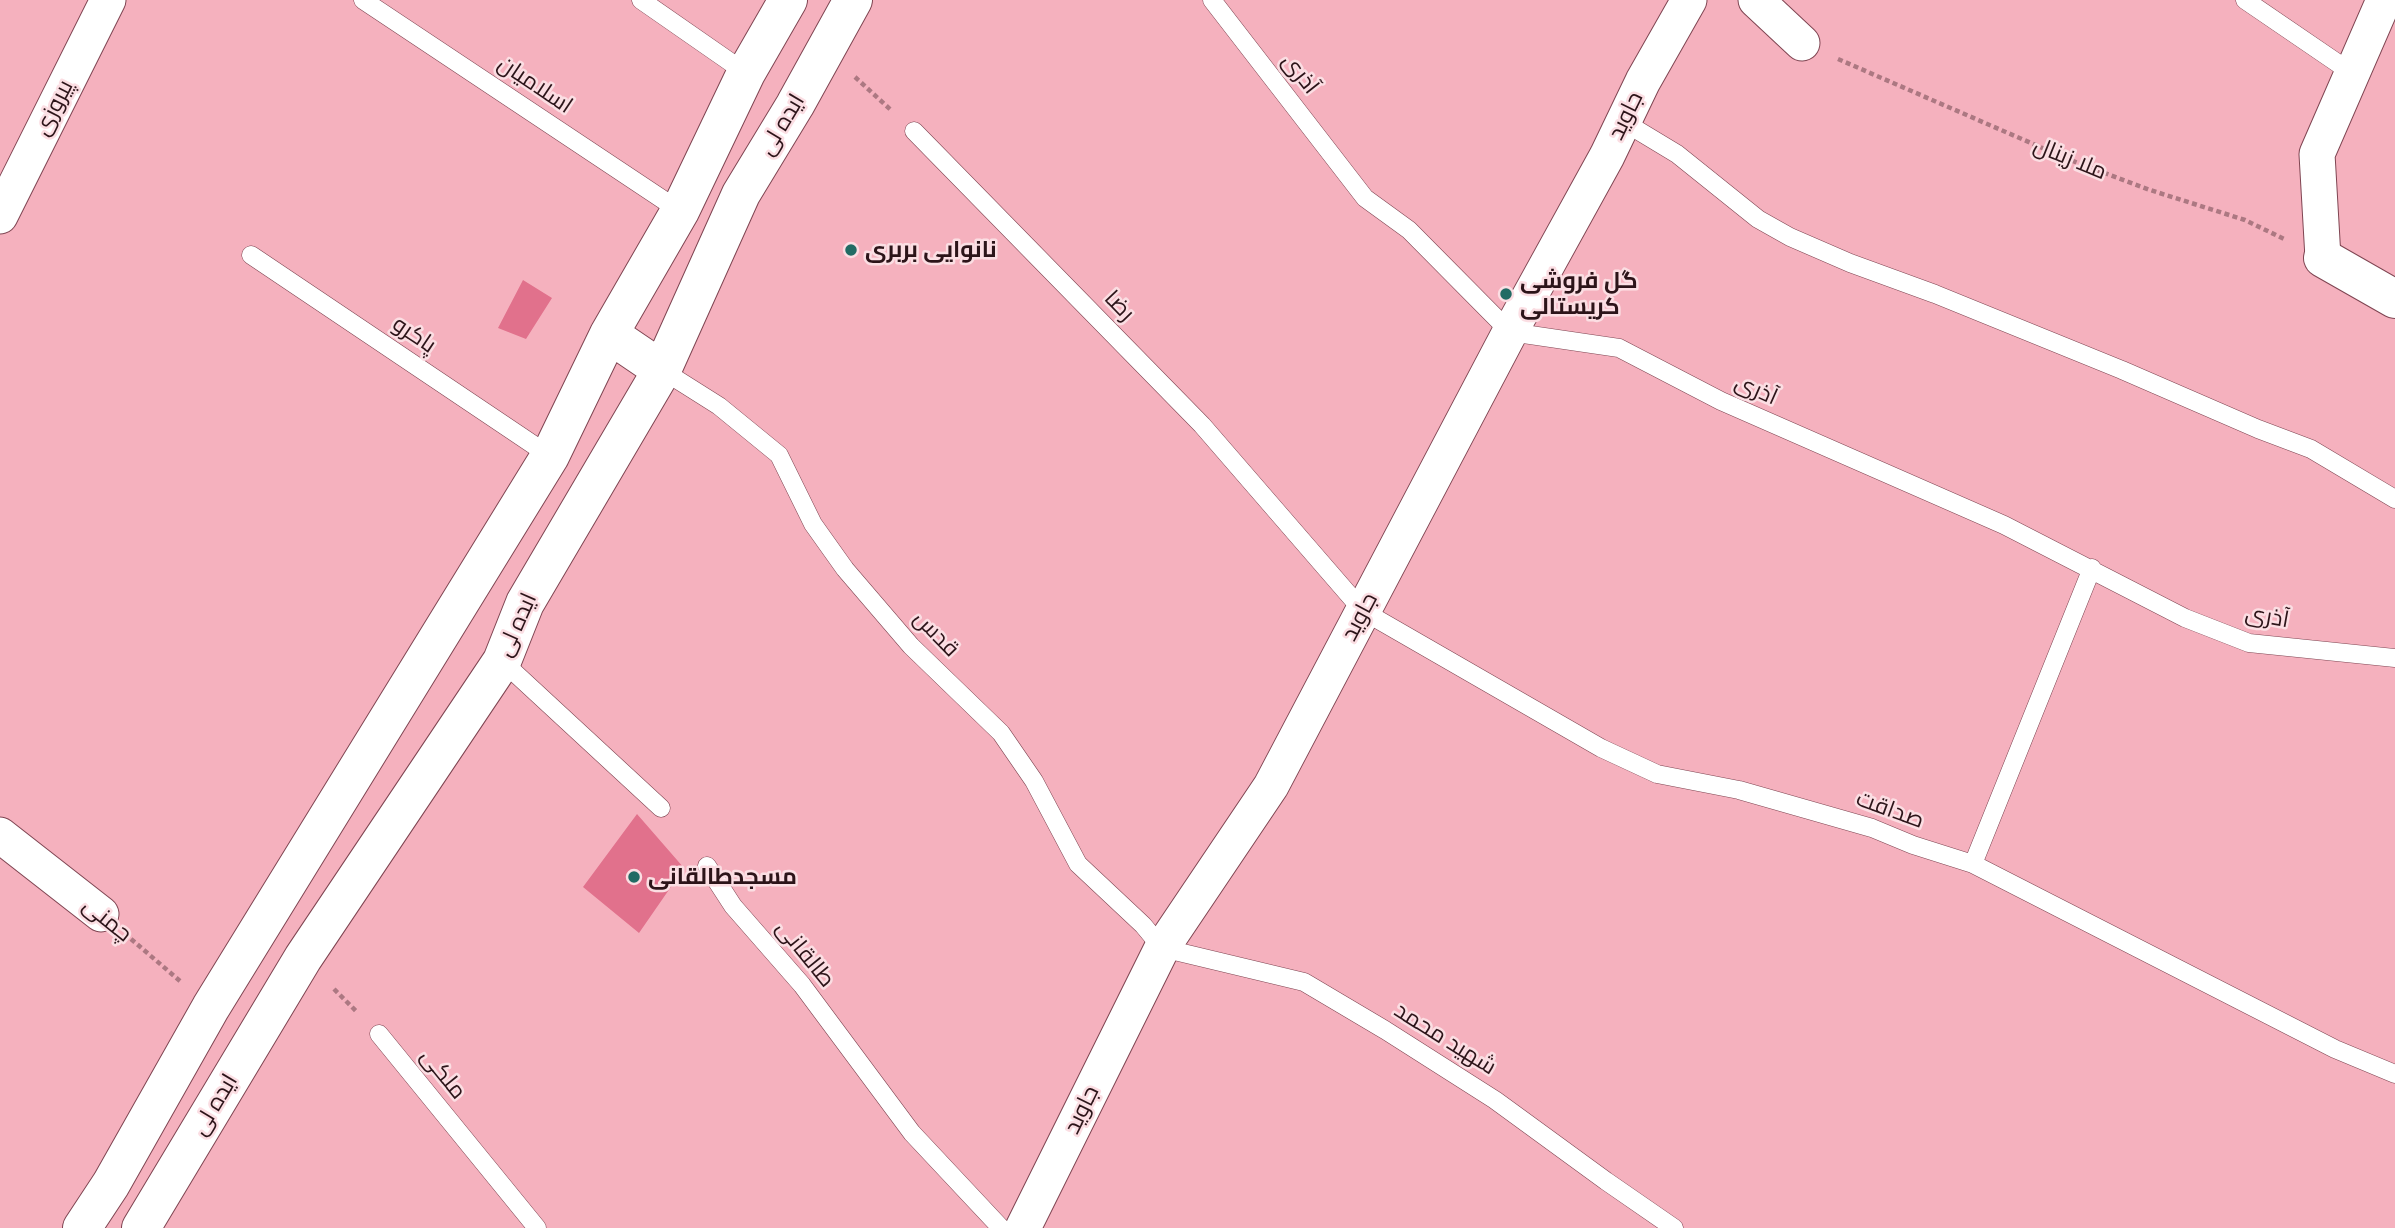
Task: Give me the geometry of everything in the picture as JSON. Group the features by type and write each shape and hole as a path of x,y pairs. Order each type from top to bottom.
{"main road":[{"path":"82,1228 111,1184 211,1007 550,456 608,334 680,211 746,74 788,0"},
{"name":"ایده لى","path":"141,1228 303,958 502,661 525,603 662,370 741,194 795,105 853,0"},
{"path":"2323,258 2395,299"},
{"path":"608,334 662,370"}],"street":[{"name":"پیروزی","path":"0,216 108,0"},
{"name":"جاوید","path":"1023,1228 1162,948 1271,786 1643,80 1689,0"},
{"path":"1756,0 1802,43"},
{"path":"2323,258 2317,155 2384,0"},
{"name":"چمنی","path":"0,835 101,914"}],"lane":[{"name":"اسلامیان","path":"363,0 680,211"},
{"path":"640,0 746,74"},
{"name":"آذری","path":"1212,0 1365,198 1409,230 1510,332 1619,348 1721,401 2004,525 2185,618 2249,643 2395,658"},
{"path":"2245,0 2352,73"},
{"path":"1623,122 1677,154 1758,219 1790,237 2311,449 2395,499"},
{"name":"رضا","path":"914,131 1202,425 1363,611"},
{"name":"پاکرو","path":"251,255 550,456"},
{"name":"قدس","path":"662,370 719,406 779,455 813,524 845,569 911,646 1001,733 1034,781 1077,864 1143,925 1162,948"},
{"path":"1973,864 2092,568"},
{"name":"صداقت","path":"1363,611 1601,748 1657,774 1739,790 1859,824 1973,864 2335,1049 2395,1074"},
{"path":"502,661 661,808"},
{"name":"طالقانی","path":"707,866 733,906 802,985 912,1133 1001,1228"},
{"name":"شهید محمد","path":"1162,948 1304,982 1496,1100 1674,1228"},
{"name":"ملکی","path":"379,1034 537,1228"}],"path":[{"name":"ملا زینال","path":"1802,43 2070,160 2150,190 2245,220 2323,258"},
{"path":"825,48 914,131"},
{"name":"چمنی","path":"101,914 211,1007"},
{"path":"303,958 379,1034"}],"building":[{"path":"523,280 552,298 526,339 498,328"},
{"name":"مسجدطالقانی","path":"637,814 684,868 639,933 583,887"}],"place":[{"name":"نانوایی بربری","path":"851,250"},
{"name":"گل فروشی کریستالی","path":"1506,294"},
{"name":"مسجدطالقانی","path":"634,877"}]}
